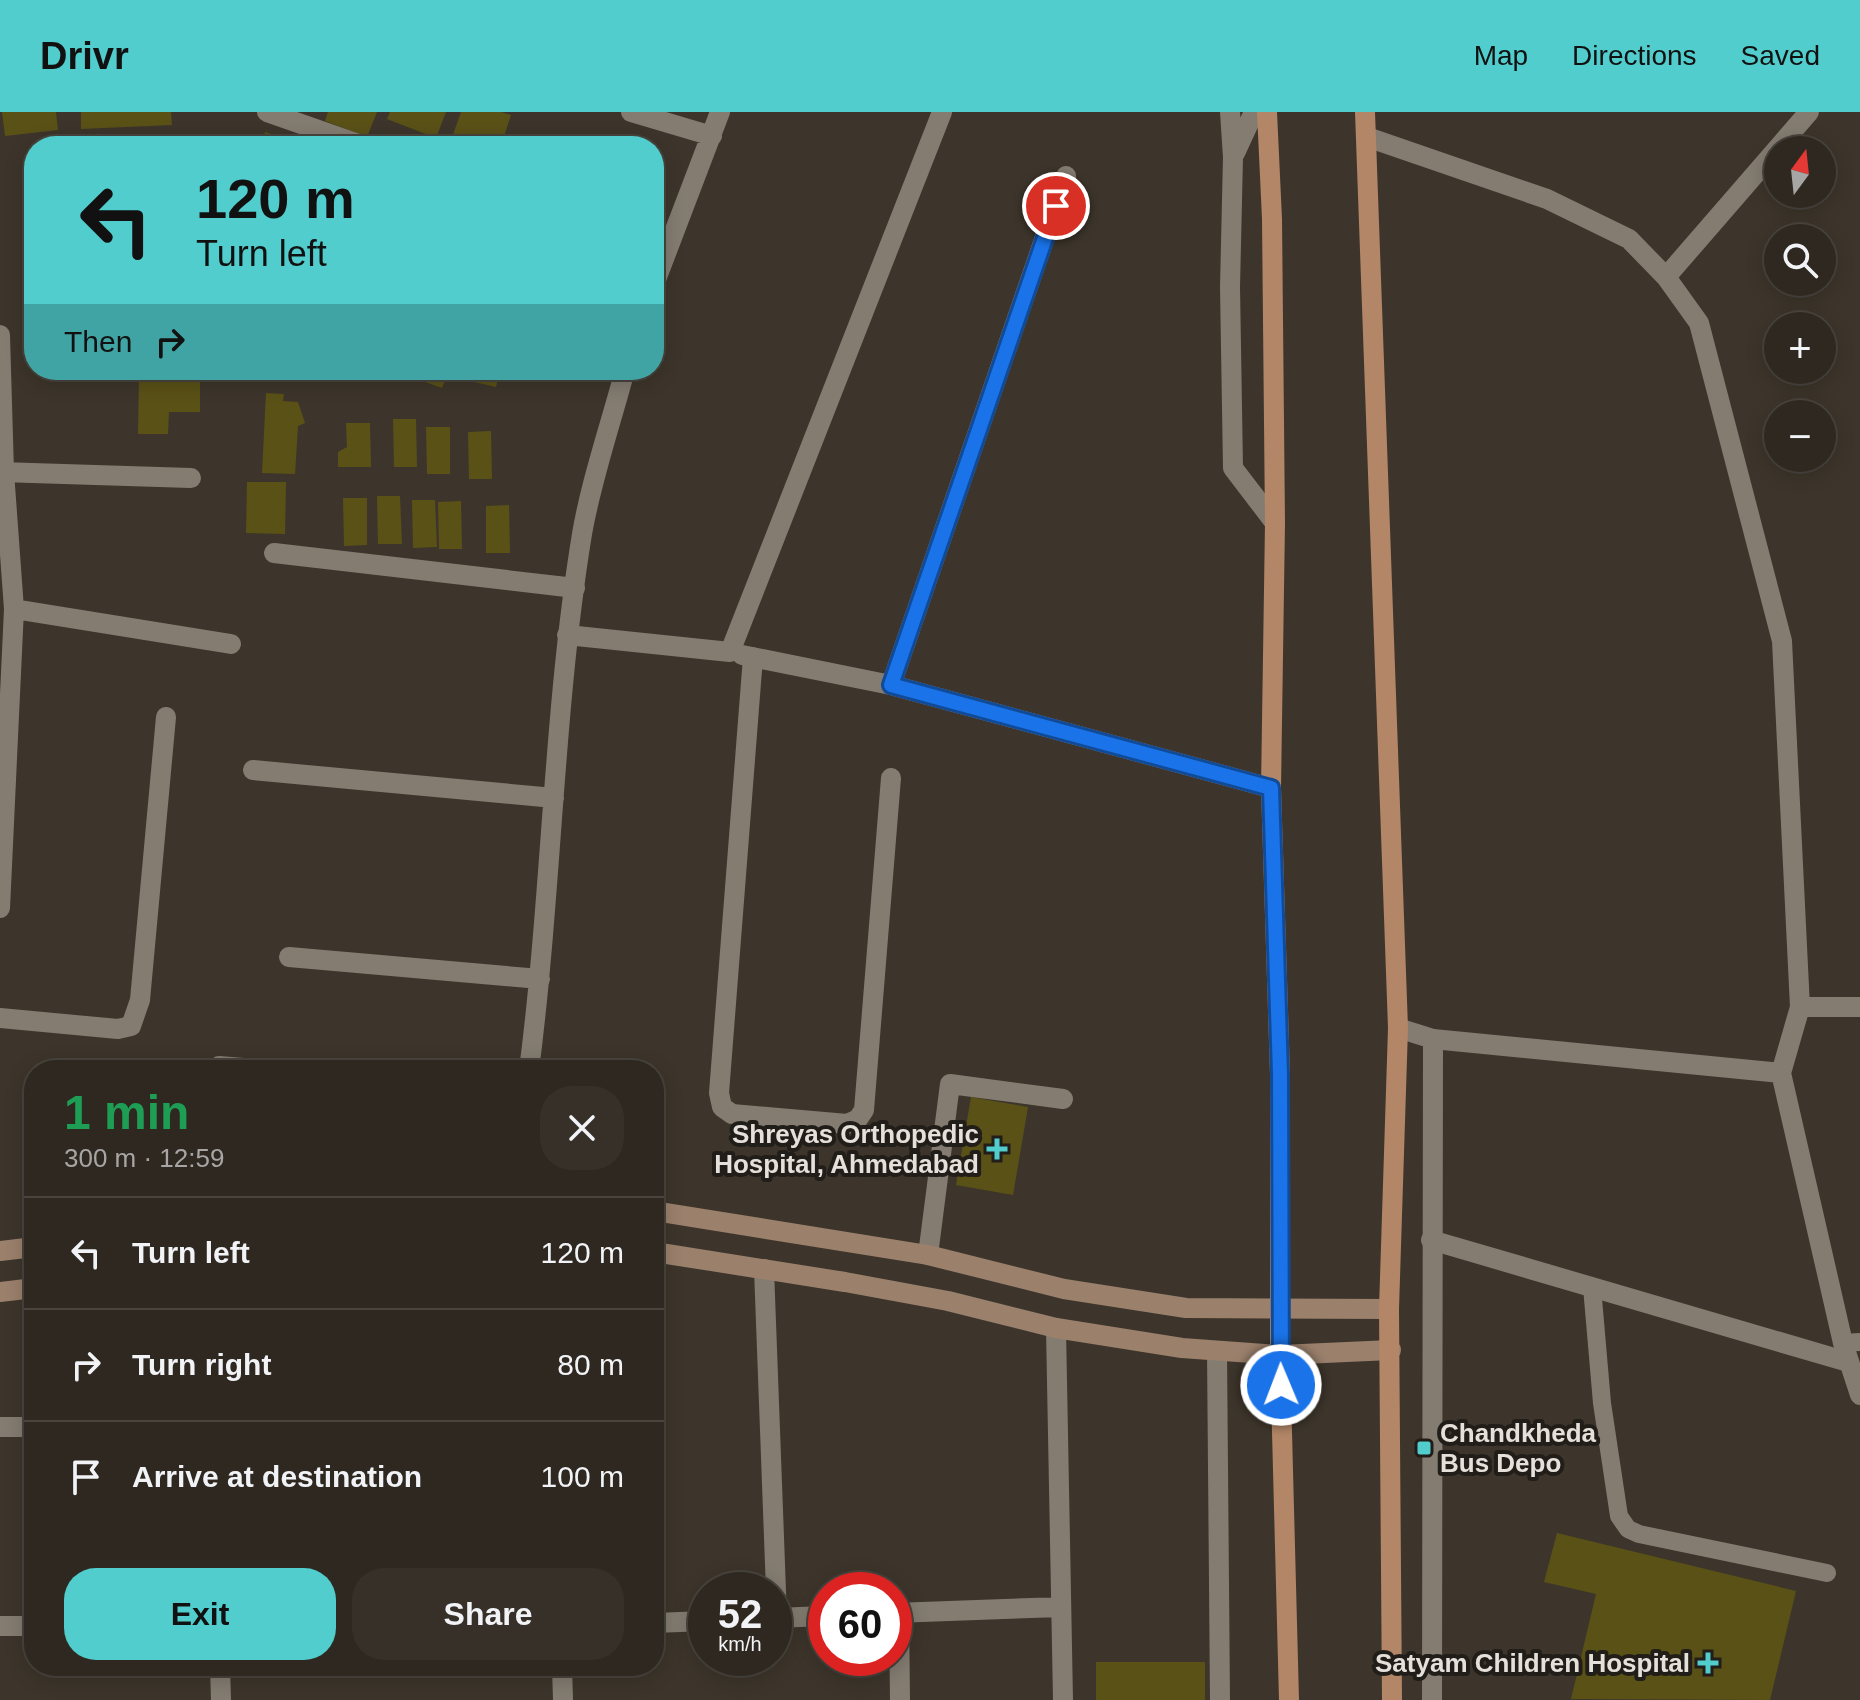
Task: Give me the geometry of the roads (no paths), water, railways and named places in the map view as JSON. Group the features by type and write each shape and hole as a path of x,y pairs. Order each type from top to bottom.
{"main road":[{"path":"1267,112 1272,219 1275,523 1271,788 1280,1074 1280,1355 1289,1700"},
{"path":"1365,112 1398,1028 1389,1309 1392,1700"},
{"path":"664,1213 928,1255 1079,1292 1186,1308 1389,1309"},
{"path":"0,1251 24,1248"},
{"path":"664,1254 948,1301 1056,1328 1182,1348 1280,1355 1391,1350"},
{"path":"0,1292 24,1289"}],"street":[{"path":"267,112 335,136"},
{"path":"631,112 712,136"},
{"path":"664,242 720,112"},
{"path":"730,652 942,112"},
{"path":"1230,112 1233,157 1230,287 1233,468 1275,523"},
{"path":"1233,157 1254,112"},
{"path":"1666,277 1809,112"},
{"path":"1367,137 1547,199 1629,239 1666,277 1699,323 1782,641 1800,1007 1781,1073 1860,1395"},
{"path":"891,685 1066,176"},
{"path":"0,335 2,472 14,609 0,908"},
{"path":"530,1060 540,979 567,635 582,531 622,380"},
{"path":"2,472 191,478"},
{"path":"274,553 575,588"},
{"path":"14,609 231,644"},
{"path":"567,635 730,652 891,685 1271,788"},
{"path":"753,657 719,1093 722,1107 732,1114 847,1124 858,1119 864,1110 891,778"},
{"path":"0,1018 118,1029 131,1026 134,1022 140,1000 166,717"},
{"path":"253,770 554,798"},
{"path":"289,957 540,979"},
{"path":"1800,1007 1860,1007"},
{"path":"1398,1028 1433,1039 1781,1073"},
{"path":"1432,1700 1433,1039"},
{"path":"928,1255 950,1084 1063,1099"},
{"path":"1431,1240 1592,1287 1850,1349"},
{"path":"764,1269 774,1572"},
{"path":"1056,1328 1063,1700"},
{"path":"1217,1351 1220,1700"},
{"path":"0,1427 24,1427"},
{"path":"912,1612 1061,1607"},
{"path":"664,1623 688,1622"},
{"path":"0,1626 24,1626"},
{"path":"220,1676 221,1700"},
{"path":"562,1676 563,1700"},
{"path":"899,1676 900,1700"}],"lane":[{"path":"1592,1287 1602,1403 1619,1516 1628,1529 1639,1534 1827,1573"}],"place":[{"name":"Shreyas Orthopedic Hospital, Ahmedabad","path":"997,1149"},
{"name":"Chandkheda Bus Depo","path":"1424,1448"},
{"name":"Satyam Children Hospital","path":"1708,1663"}]}
